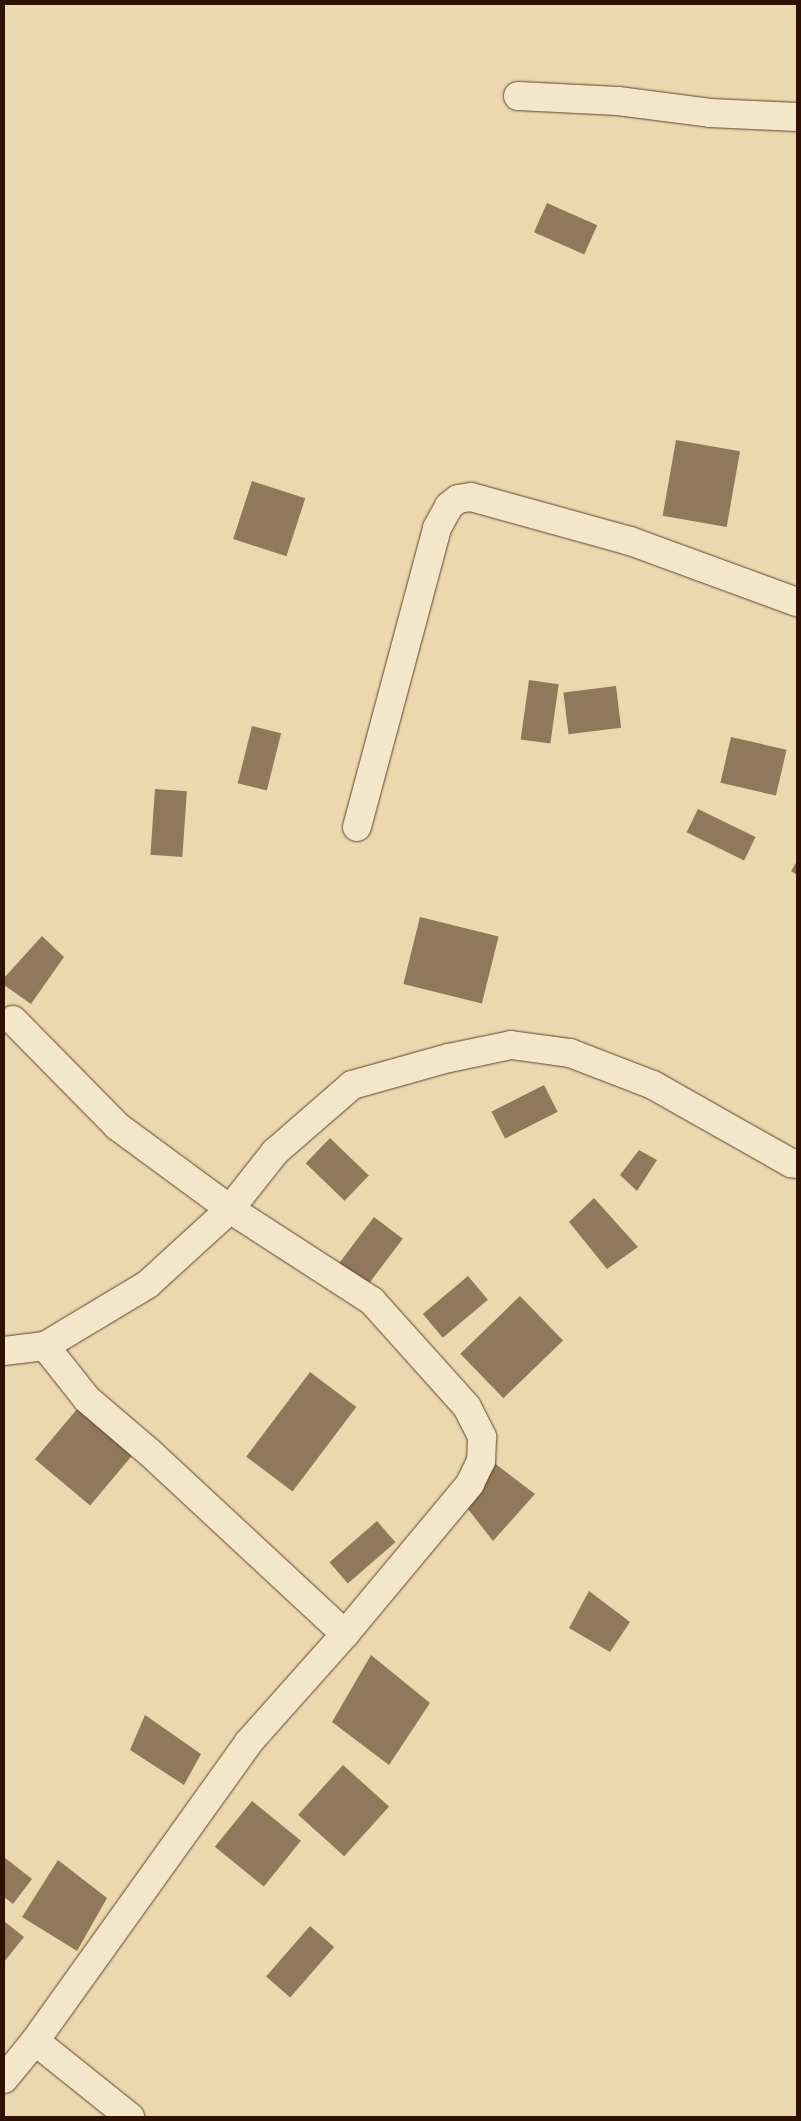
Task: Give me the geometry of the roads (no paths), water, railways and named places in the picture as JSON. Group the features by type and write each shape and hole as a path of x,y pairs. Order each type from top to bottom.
{"street":[{"path":"518,96 618,101 710,113 797,117"},
{"path":"357,827 438,528 449,506 458,499 471,497 630,541 797,602"},
{"path":"4,2079 35,2041 248,1743 344,1634 470,1484 481,1461 482,1437 467,1406 372,1301 230,1209 117,1126 13,1020"},
{"path":"4,1351 45,1346 148,1284 230,1209 275,1152 352,1085 449,1058 510,1045 570,1053 653,1085 797,1164"},
{"path":"45,1346 87,1399 149,1452 344,1634"},
{"path":"35,2041 130,2117"}]}
